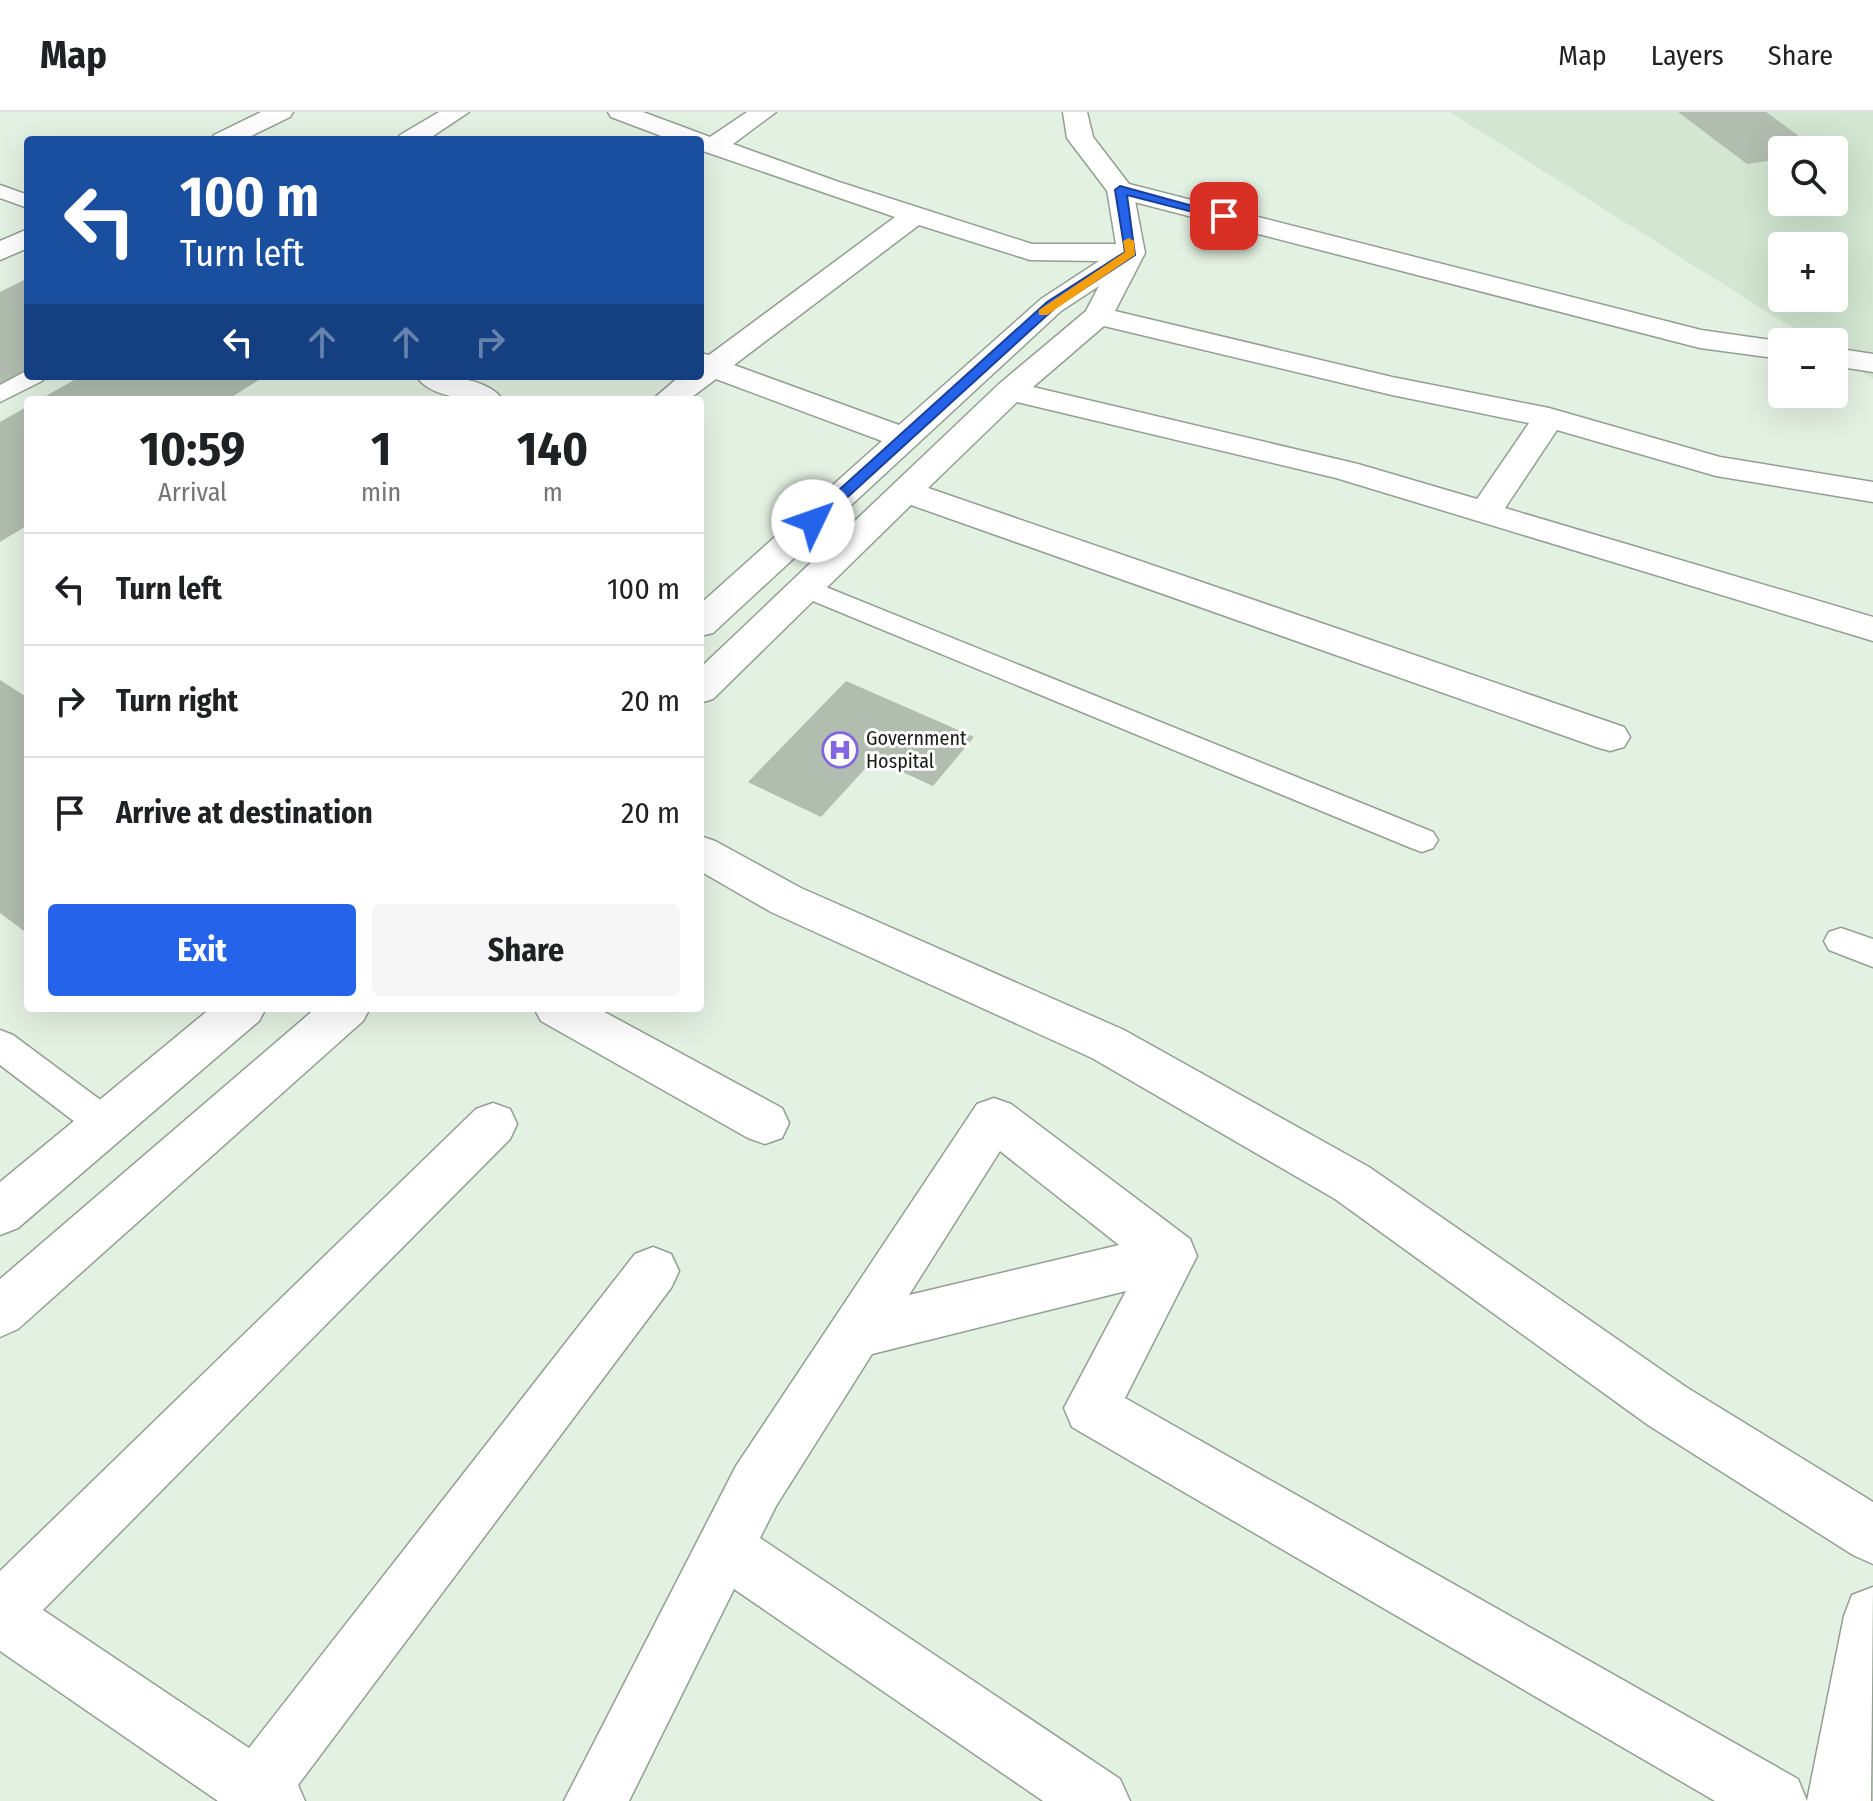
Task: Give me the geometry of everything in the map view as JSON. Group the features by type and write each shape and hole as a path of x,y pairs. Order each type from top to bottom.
{"street":[{"path":"231,136 281,112"},
{"path":"416,136 457,112"},
{"path":"704,142 764,112"},
{"path":"704,686 1010,391 1098,316 1131,253 1120,190 1080,138 1075,112"},
{"path":"639,115 687,136"},
{"path":"704,143 914,216 1030,252 1131,253"},
{"path":"1120,190 1700,339 1768,348"},
{"path":"704,369 914,216"},
{"path":"0,252 24,239"},
{"path":"704,620 1051,305 1131,253"},
{"path":"1098,316 1392,386 1549,418 1716,466 1873,492"},
{"path":"1848,359 1873,363"},
{"path":"704,370 904,438"},
{"path":"440,380 478,396"},
{"path":"673,396 691,380"},
{"path":"1010,391 1346,471 1873,629"},
{"path":"1486,511 1549,418"},
{"path":"906,492 1610,737"},
{"path":"704,854 786,900 1108,1044 1352,1183 1667,1406 1873,1535"},
{"path":"0,1212 238,1012"},
{"path":"0,1312 342,1012"},
{"path":"564,1012 765,1123"},
{"path":"596,1801 756,1486 994,1119 1172,1256"},
{"path":"493,1124 0,1614 265,1795 653,1271"},
{"path":"855,1333 1172,1256"},
{"path":"1172,1256 1091,1408 1776,1801"},
{"path":"724,1548 1098,1801"},
{"path":"1839,1801 1873,1616"}],"lane":[{"path":"0,191 24,200"},
{"path":"0,395 27,380"},
{"path":"806,588 1422,840"},
{"path":"1841,941 1873,953"},
{"path":"0,1045 105,1124"}],"shaded area":[{"path":"1450,112 1873,112 1873,379 1848,363 1848,328 1793,328"}],"building":[{"path":"1678,112 1766,112 1799,136 1768,136 1768,161 1747,164"},
{"path":"24,280 24,371 0,385 0,292"},
{"path":"74,380 259,380 233,396 46,396"},
{"path":"24,408 24,527 0,542 0,422"},
{"path":"0,680 24,695 24,931 0,913"},
{"path":"846,681 974,737 933,786 874,759 821,817 748,782"}],"slow traffic":[{"path":"1043,312 1131,253 1129,241"}],"place":[{"name":"Government Hospital","path":"840,750"}],"route":[{"path":"813,521 1051,305 1131,253 1120,190 1224,216"}]}
